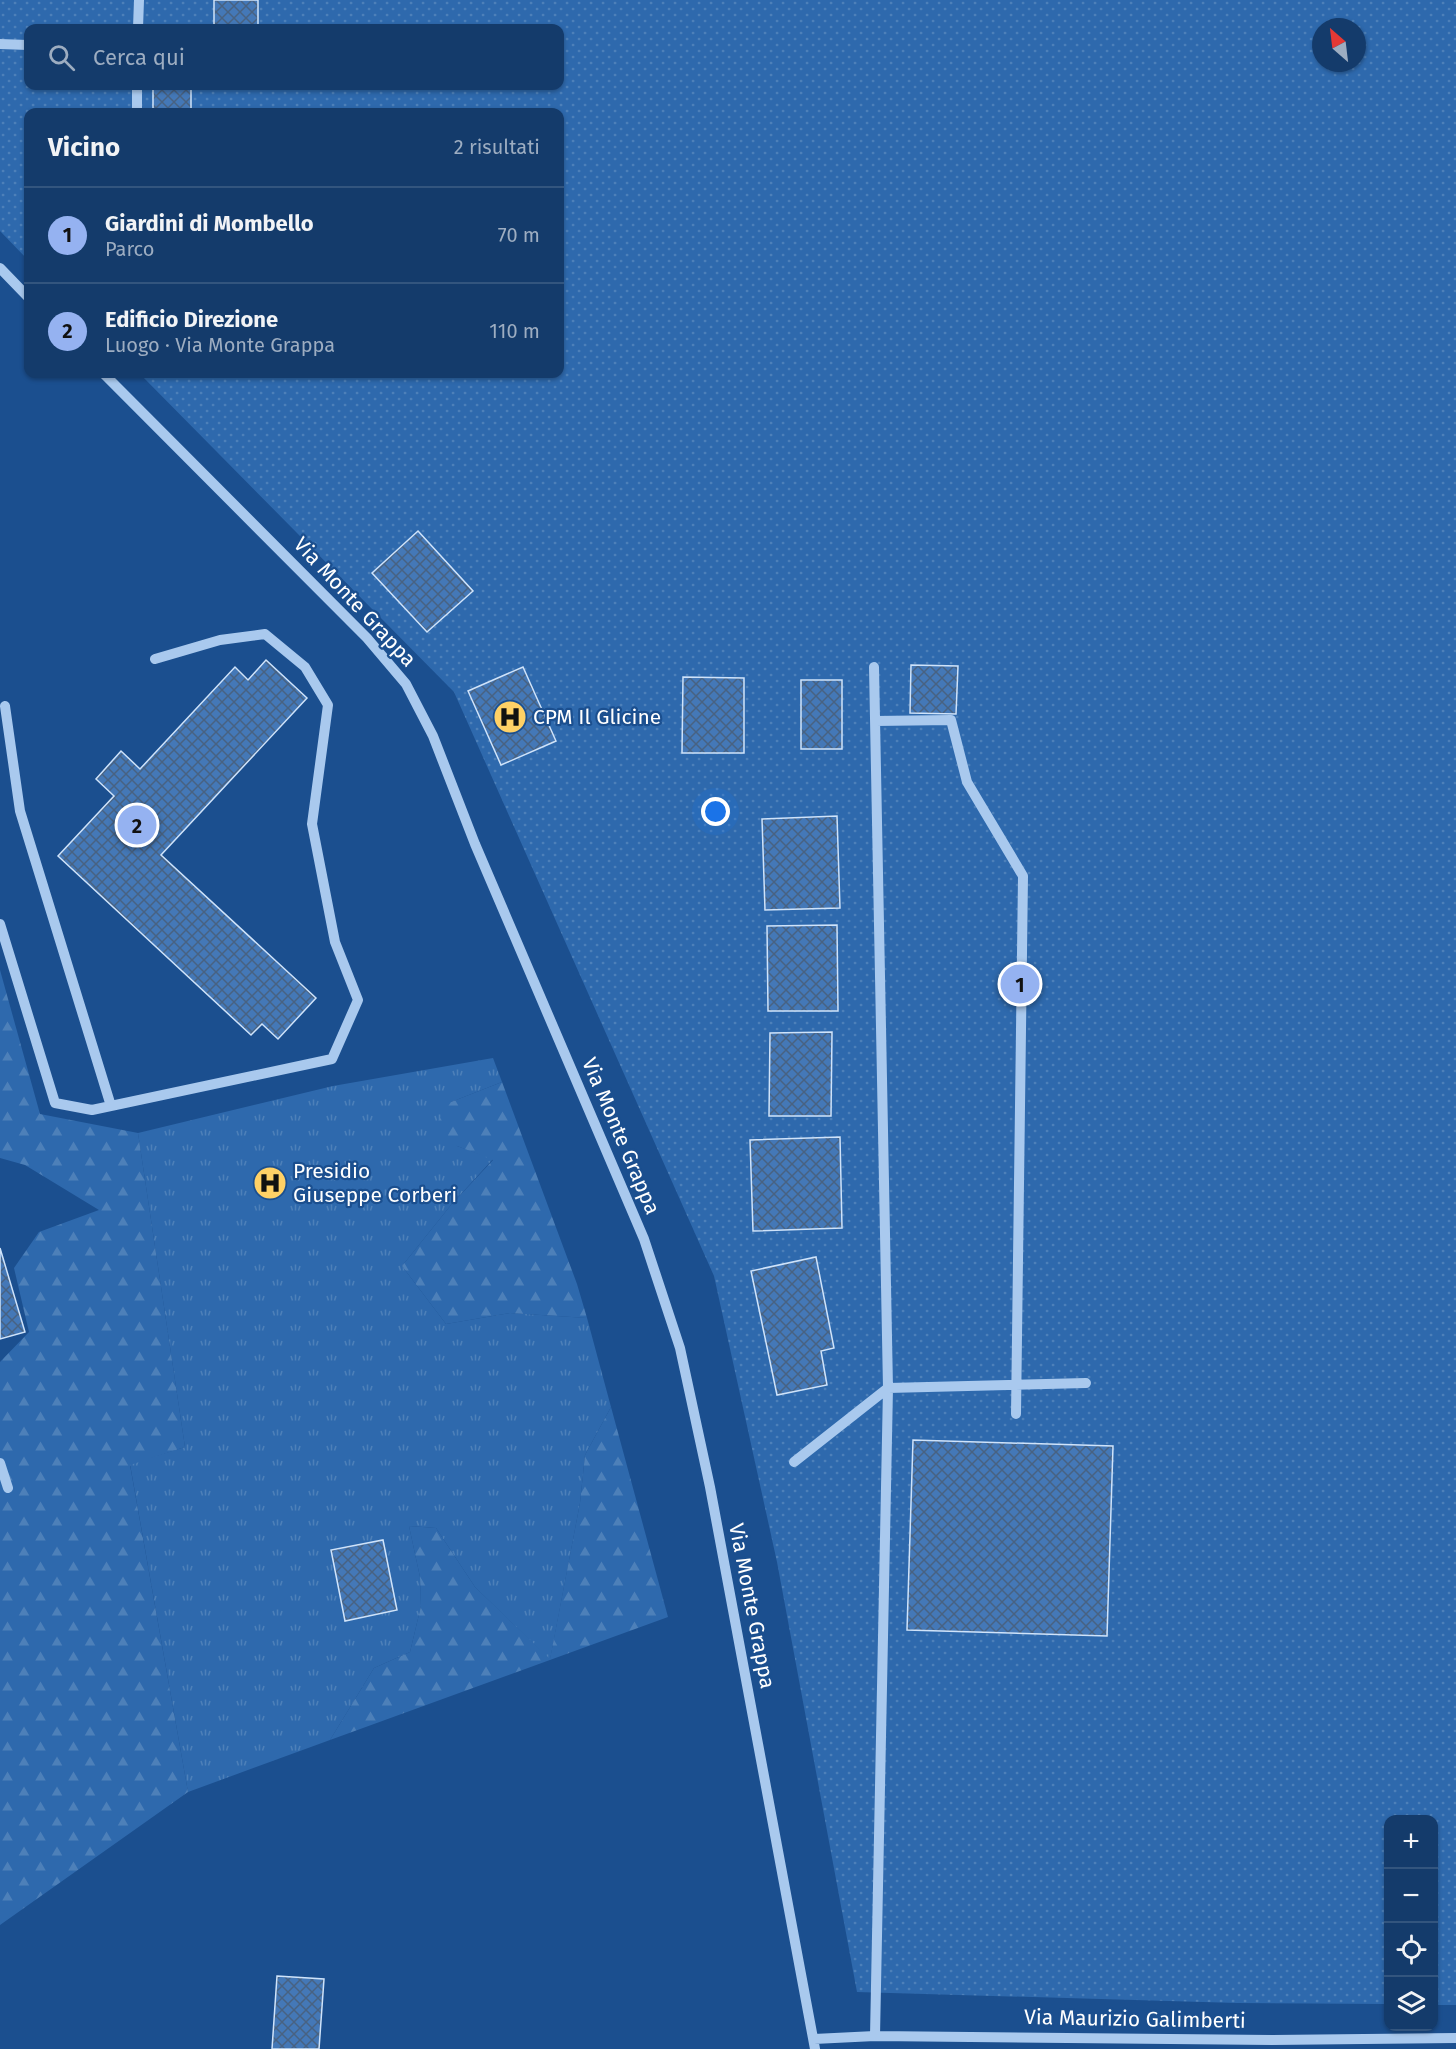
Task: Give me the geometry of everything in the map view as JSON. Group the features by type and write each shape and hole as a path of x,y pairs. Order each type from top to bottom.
{"street":[{"path":"138,24 139,0"},
{"path":"0,44 24,45"},
{"path":"137,90 137,108"},
{"path":"0,268 24,293"},
{"name":"Via Monte Grappa","path":"108,378 367,638 406,684 433,736 475,844 644,1239 680,1348 710,1487 815,2044"},
{"path":"0,924 55,1104 92,1110 332,1059 358,1000 336,942 312,824 328,705 306,667 265,634 220,640 155,659"},
{"path":"874,667 888,1388 875,2036"},
{"path":"5,706 20,811 111,1106"},
{"path":"875,721 951,720 967,782 1023,876 1016,1413"},
{"path":"794,1462 888,1388 1086,1383"},
{"path":"0,1463 8,1488"},
{"name":"Via Maurizio Galimberti","path":"815,2044 875,2036 1272,2040 1456,2038"}],"green space":[{"path":"0,0 1456,0 1456,2005 1438,2005 1438,1815 1384,1815 1384,2004 1237,2003 857,1992 777,1562 714,1276 454,692 144,378 564,378 564,108 24,108 24,256 0,231"},
{"path":"0,970 40,1114 138,1133 185,1447 130,1465 188,1792 0,1925 0,1362 29,1332 14,1268 39,1232 99,1210 25,1165 0,1158"},
{"path":"493,1058 502,1082 451,1102 457,1146 493,1159 451,1205 402,1266 446,1324 510,1313 587,1318 611,1407 585,1455 580,1503 550,1660 475,1587 436,1528 409,1526 420,1577 421,1606 410,1652 374,1668 330,1740 188,1792 130,1464 185,1447 138,1133 333,1086","holes":["383,1540 397,1610 345,1621 331,1550"]},
{"path":"502,1082 577,1284 587,1318 510,1313 446,1324 402,1266 451,1205 493,1160 457,1146 437,1123 451,1102"},
{"path":"611,1407 668,1617 330,1740 374,1668 410,1652 421,1606 420,1577 409,1526 436,1528 475,1587 550,1659 580,1503 585,1455"}],"building":[{"path":"214,0 258,0 258,24 214,24"},
{"path":"153,90 191,90 191,108 153,108"},
{"path":"418,531 473,591 427,632 372,573"},
{"path":"266,660 307,698 161,855 316,998 278,1039 262,1024 251,1035 58,856 114,796 96,779 121,751 140,769 235,667 248,680"},
{"path":"911,665 958,666 956,714 910,713"},
{"path":"523,667 556,741 501,765 468,691"},
{"path":"683,677 744,678 744,753 682,753"},
{"path":"801,680 842,680 842,749 801,749"},
{"path":"837,816 840,908 765,910 762,819"},
{"path":"837,925 838,1011 768,1011 767,926"},
{"path":"832,1032 831,1116 769,1116 770,1033"},
{"path":"840,1137 842,1228 753,1231 750,1140"},
{"path":"0,1248 25,1332 0,1339"},
{"path":"816,1257 834,1348 821,1351 827,1385 777,1395 751,1271"},
{"path":"913,1440 1113,1446 1107,1636 907,1630"},
{"path":"383,1540 397,1610 345,1621 331,1550"},
{"path":"277,1976 324,1979 319,2049 272,2049"}],"place":[{"name":"CPM Il Glicine","path":"510,717"},
{"name":"Edificio Direzione","path":"137,825"},
{"name":"Giardini di Mombello","path":"1020,984"},
{"name":"Presidio Giuseppe Corberi","path":"270,1183"}]}
